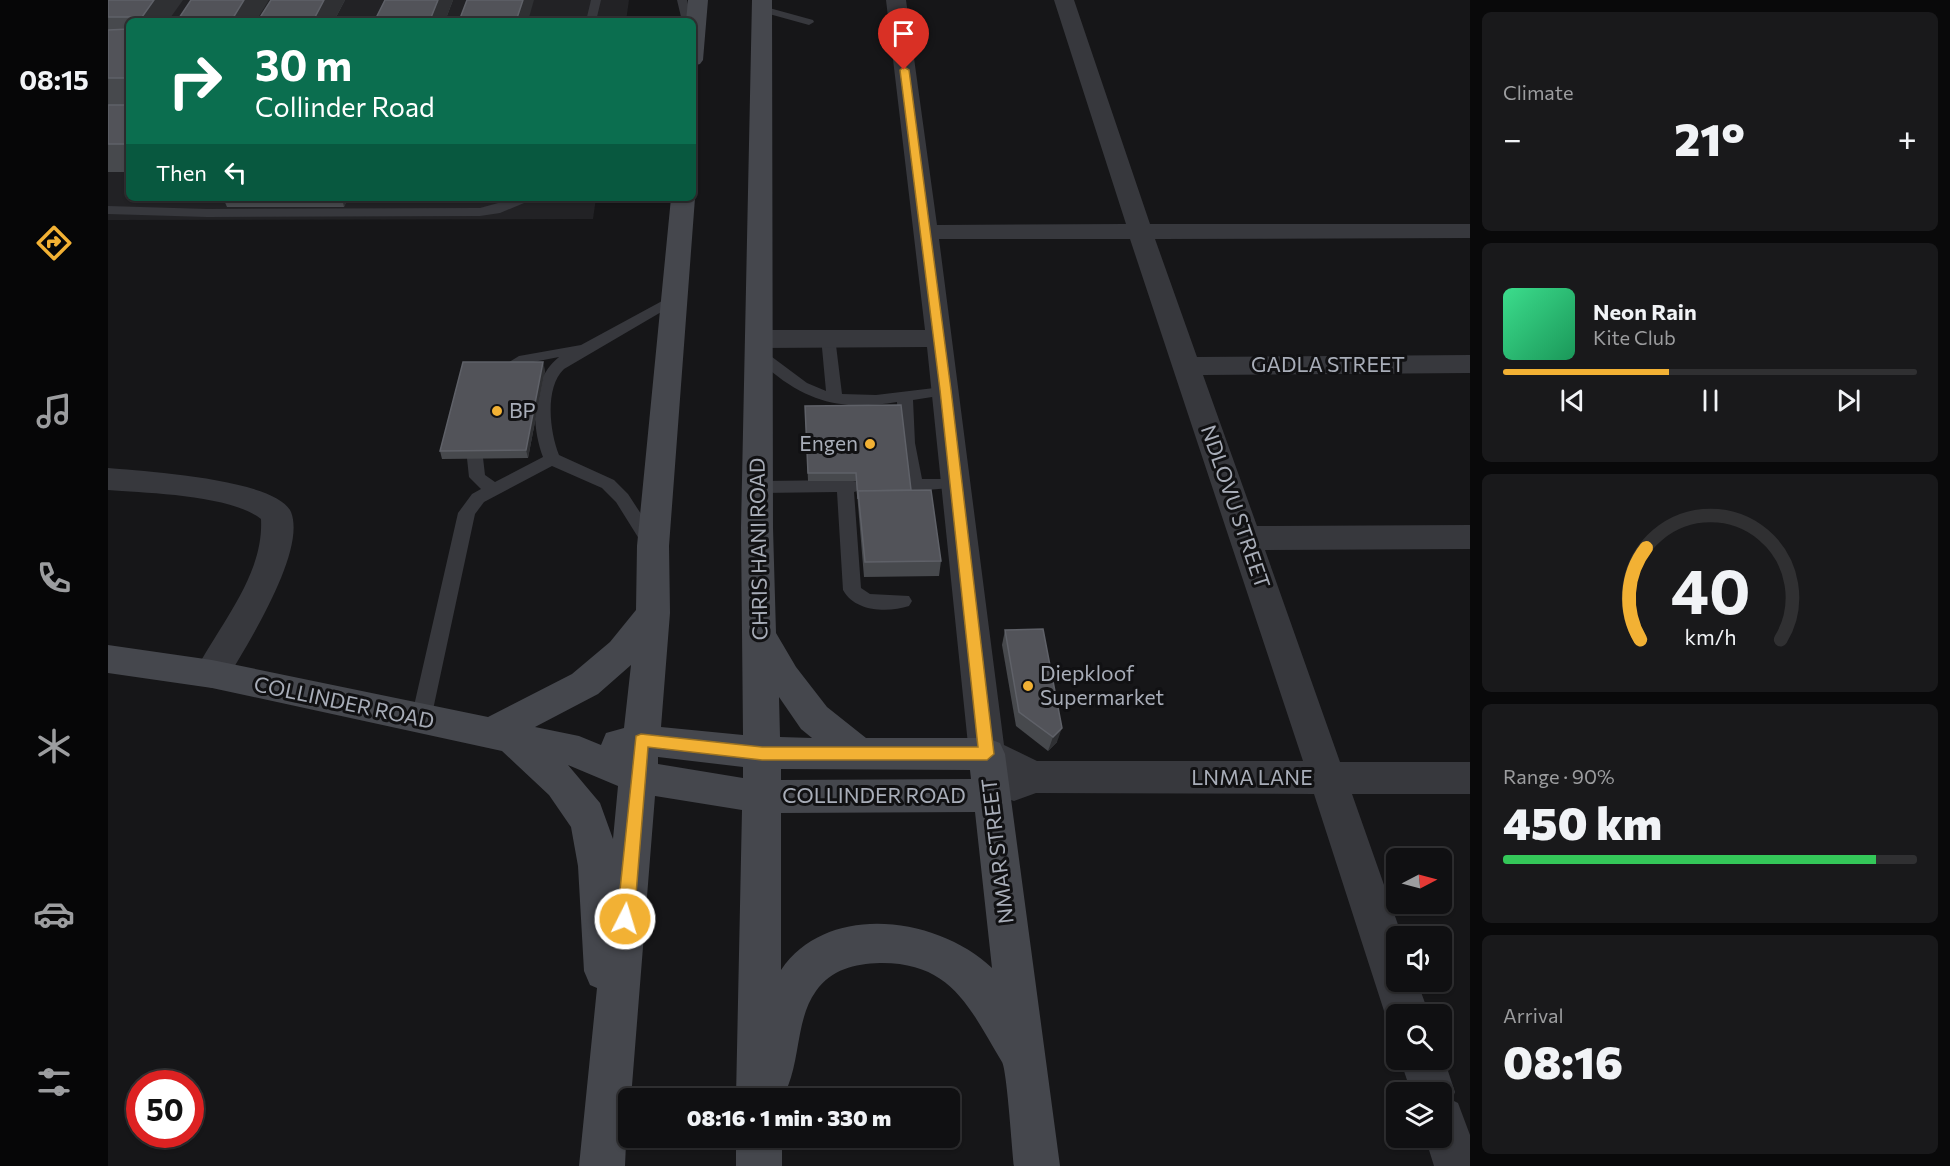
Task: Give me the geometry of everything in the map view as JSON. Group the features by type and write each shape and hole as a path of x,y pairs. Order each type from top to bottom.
{"main road":[{"path":"696,18 698,0"},
{"name":"CHRIS HANI ROAD","path":"759,1088 762,753 758,487 762,5"},
{"path":"602,1166 653,613 653,546 683,201"},
{"path":"613,1056 595,853 587,816 546,769 501,736 585,684 622,652 653,613"},
{"path":"759,634 784,677 814,718 860,754"},
{"name":"COLLINDER ROAD","path":"108,659 212,675 579,752 639,759 762,753 987,754"},
{"name":"NMAR STREET","path":"987,754 1037,1166"},
{"name":"COLLINDER ROAD","path":"639,759 761,797 991,795"},
{"path":"767,1088 786,1013 804,974 827,955 875,943 919,948 972,977 997,1011 1024,1064"},
{"path":"759,1148 759,1166"}],"street":[{"name":"NMAR STREET","path":"896,0 946,390 987,754"},
{"name":"NDLOVU STREET","path":"1064,0 1138,232 1329,779 1404,1004"},
{"path":"925,232 1470,231"},
{"path":"759,346 828,337 939,339"},
{"name":"GADLA STREET","path":"1185,366 1470,364"},
{"path":"108,479 208,489 267,506 276,514 279,537 262,585 212,675"},
{"path":"1246,538 1470,537"},
{"name":"COLLINDER ROAD","path":"987,754 1034,777"},
{"name":"COLLINDER ROAD","path":"991,795 1034,777"},
{"name":"LNMA LANE","path":"1034,777 1470,778"},
{"path":"1452,1118 1470,1117"},
{"path":"1451,1148 1457,1166"}],"lane":[{"path":"592,18 596,0"},
{"path":"682,0 686,18"},
{"path":"762,5 808,22"},
{"path":"108,210 207,213 480,212 495,210 520,201"},
{"path":"653,546 622,498 608,484 552,459 544,434 549,380 554,369 675,298"},
{"path":"828,337 835,399"},
{"path":"759,346 813,392 835,399 868,400 946,390"},
{"path":"490,393 498,373 524,359 587,348"},
{"path":"810,414 813,392"},
{"path":"905,394 912,485 956,483"},
{"path":"483,414 474,449 477,477 494,490"},
{"path":"421,719 468,513 478,498 552,459"},
{"path":"758,487 814,484 850,486 852,590 858,597 868,602 903,601"}],"shaded area":[{"path":"108,0 629,0 626,18 126,18 126,201 596,201 593,219 108,220"}],"building":[{"path":"108,0 154,0 142,17 108,17"},
{"path":"191,0 244,0 233,18 179,18"},
{"path":"271,0 324,0 315,18 260,18"},
{"path":"385,0 438,0 431,18 376,18"},
{"path":"467,0 523,0 517,18 460,18"},
{"path":"126,29 126,78 108,78 108,30"},
{"path":"108,105 126,105 126,144 108,144"},
{"path":"463,362 543,362 526,450 440,451"},
{"path":"901,405 911,490 858,491 858,499 856,473 808,473 805,406"},
{"path":"931,490 941,561 865,562 858,491"},
{"name":"Diepkloof Supermarket","path":"1043,629 1062,728 1053,737 1019,712 1005,630"}],"place":[{"name":"BP","path":"497,411"},
{"name":"Engen","path":"870,444"},
{"name":"Diepkloof Supermarket","path":"1028,686"}],"route":[{"path":"625,919 641,740 762,753 987,754 946,390 904,70"}]}
